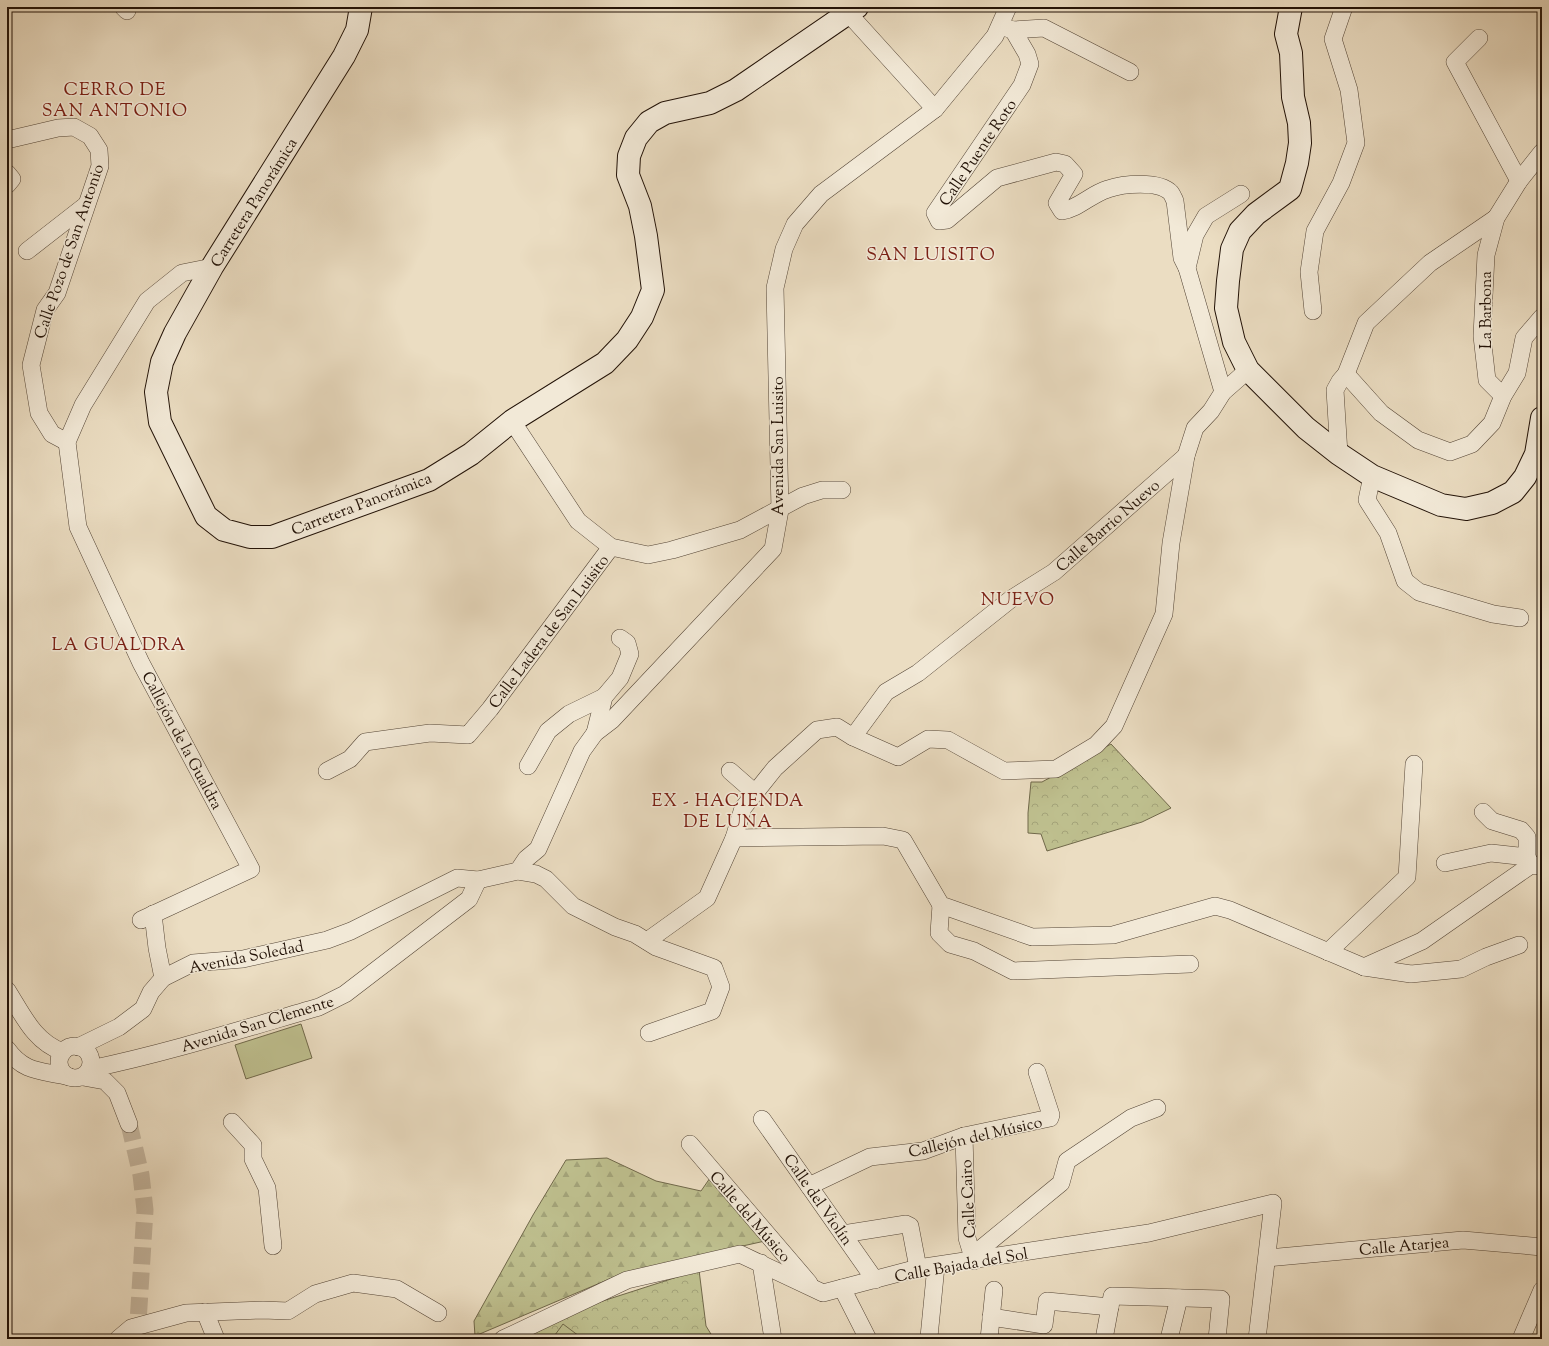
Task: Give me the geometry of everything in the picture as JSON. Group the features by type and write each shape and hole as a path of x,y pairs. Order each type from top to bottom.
{"street":[{"name":"Carretera Panorámica","path":"361,7 357,30 344,56 212,267 175,333 162,362 156,392 160,422 206,516 224,530 250,537 272,537 429,480 471,454 512,421 605,363 628,340 642,317 653,290 646,236 640,206 628,175 629,156 636,138 649,122 665,113 710,103 736,90 852,10"},
{"name":"Avenida San Luisito","path":"518,871 526,859 538,849 582,751 595,733 612,720 773,549 780,510 775,288 784,249 795,224 821,194 935,109 995,36 1006,28 1008,7"},
{"path":"1291,7 1286,34 1291,53 1293,97 1299,122 1300,143 1297,163 1290,188 1256,214 1240,231 1232,249 1228,281 1226,308 1234,342 1248,370 1306,428 1339,454 1372,476 1441,505 1466,509 1492,503 1513,492 1525,477 1536,454 1542,418"},
{"path":"1313,311 1309,272 1314,231 1341,183 1356,143 1349,90 1333,39 1344,7"},
{"path":"852,10 935,109"},
{"path":"1006,28 1044,28 1130,72"},
{"name":"Calle Puente Roto","path":"1006,28 1027,54 1030,64 1022,85 935,213 939,220 946,220 997,178 1056,162 1064,164 1074,174 1057,203 1062,211 1072,210 1082,201 1108,189 1143,184 1158,186 1170,192 1175,201 1182,258 1187,268"},
{"path":"1479,38 1456,62 1520,181"},
{"name":"Calle Pozo de San Antonio","path":"7,140 58,128 74,127 90,136 99,150 100,166 57,293 45,310 31,364 39,413 52,434 67,442"},
{"path":"1339,454 1335,390 1346,374 1366,322 1430,263 1496,218 1520,181 1542,152"},
{"path":"7,174 12,179 7,185"},
{"path":"1223,392 1187,268 1195,235 1206,216 1241,194"},
{"path":"27,251 86,205"},
{"name":"La Barbona","path":"1496,218 1486,255 1482,336 1488,380 1503,396"},
{"path":"67,442 83,405 147,301 182,273 212,267"},
{"path":"1346,374 1381,413 1418,440 1450,452 1472,444 1492,424 1503,396 1517,373 1524,338 1542,317"},
{"path":"647,941 707,898 734,838 743,808 774,768 817,730 837,727 853,737 898,757 928,739 948,740 1004,770 1056,769 1096,745 1114,726 1164,614 1171,543 1186,456 1195,428 1211,411 1223,392 1248,370"},
{"path":"512,421 578,521 610,547"},
{"name":"Callejón de la Gualdra","path":"67,442 78,526 141,663 251,869 147,917 157,948 163,978"},
{"name":"Calle Barrio Nuevo","path":"853,737 886,692 918,673 1011,599 1054,572 1186,456"},
{"path":"1372,476 1368,500 1388,534 1405,581 1419,592 1493,614 1520,618"},
{"name":"Calle Ladera de San Luisito","path":"327,771 350,759 365,742 430,733 468,735 490,709 610,547 648,555 672,550 740,530 809,494 822,490 842,490"},
{"path":"528,766 548,731 569,714 604,697 620,678 630,654 627,643 620,638"},
{"path":"595,733 604,697"},
{"path":"1328,952 1407,877 1414,764"},
{"path":"730,771 754,792"},
{"path":"1483,812 1492,821 1521,830 1527,837 1533,863"},
{"path":"734,838 883,836 903,840 941,905 939,933 950,944 974,951 1013,971 1190,964"},
{"path":"1445,863 1491,853 1533,863"},
{"path":"1364,967 1422,941 1533,863"},
{"path":"478,880 518,871 536,874 573,906 647,941 656,947 714,968 721,987 712,1010 649,1033"},
{"name":"Avenida Soledad","path":"70,1050 119,1027 143,1009 151,992 163,978 193,963 243,959 327,940 351,931 457,878 478,880"},
{"name":"Avenida San Clemente","path":"7,1049 16,1061 30,1068 81,1074 204,1041 319,1007 345,994 469,899 478,880"},
{"path":"941,905 1032,937 1113,935 1215,906 1230,910 1364,967 1411,974 1461,969 1519,944"},
{"path":"7,990 35,1033 44,1044 89,1054 91,1060 81,1074"},
{"path":"70,1050 60,1059 60,1067 63,1072 81,1074 105,1081 117,1093 129,1124"},
{"name":"Callejón del Músico","path":"809,1186 870,1157 923,1151 964,1136 1050,1118 1051,1115 1037,1072"},
{"path":"973,1259 1062,1184 1067,1161 1131,1118 1157,1108"},
{"name":"Calle del Violín","path":"762,1119 875,1280"},
{"path":"232,1122 253,1145 253,1159 267,1188 273,1246"},
{"name":"Calle Cairo","path":"964,1136 968,1238 973,1259"},
{"name":"Calle del Músico","path":"690,1144 813,1288"},
{"name":"Calle Bajada del Sol","path":"503,1339 627,1280 740,1254 761,1262 823,1293 918,1268 1149,1233 1272,1203 1267,1258"},
{"path":"843,1234 906,1224 910,1226 918,1268"},
{"name":"Calle Atarjea","path":"1267,1258 1463,1240 1542,1247"},
{"path":"1258,1339 1267,1258"},
{"path":"761,1262 773,1339"},
{"path":"931,1338 936,1266"},
{"path":"118,1339 131,1328 186,1313 288,1311 316,1294 353,1282 397,1289 438,1313"},
{"path":"842,1288 868,1339"},
{"path":"989,1339 994,1290"},
{"path":"1521,1339 1542,1290"},
{"path":"991,1317 1044,1325 1047,1301 1111,1301 1179,1298 1221,1299 1217,1339"},
{"path":"1169,1339 1179,1298"},
{"path":"1104,1339 1111,1301"},
{"path":"205,1312 216,1339"}],"green space":[{"path":"1111,744 1171,808 1142,822 1047,851 1041,834 1028,833 1031,782 1042,782"},
{"path":"301,1024 312,1058 246,1079 235,1045"},
{"path":"607,1158 656,1181 701,1191 710,1178 765,1241 626,1272 475,1336 474,1321 533,1215 566,1160"},
{"path":"699,1270 706,1326 714,1339 514,1339 581,1308"},
{"path":"563,1324 583,1339 552,1339"}],"tunnel":[{"path":"129,1124 141,1175 145,1210 137,1339"}],"district":[{"name":"CERRO DE SAN ANTONIO","path":"115,99"},
{"name":"SAN LUISITO","path":"931,254"},
{"name":"NUEVO","path":"1018,599"},
{"name":"LA GUALDRA","path":"119,644"},
{"name":"EX - HACIENDA DE LUNA","path":"728,810"}]}
